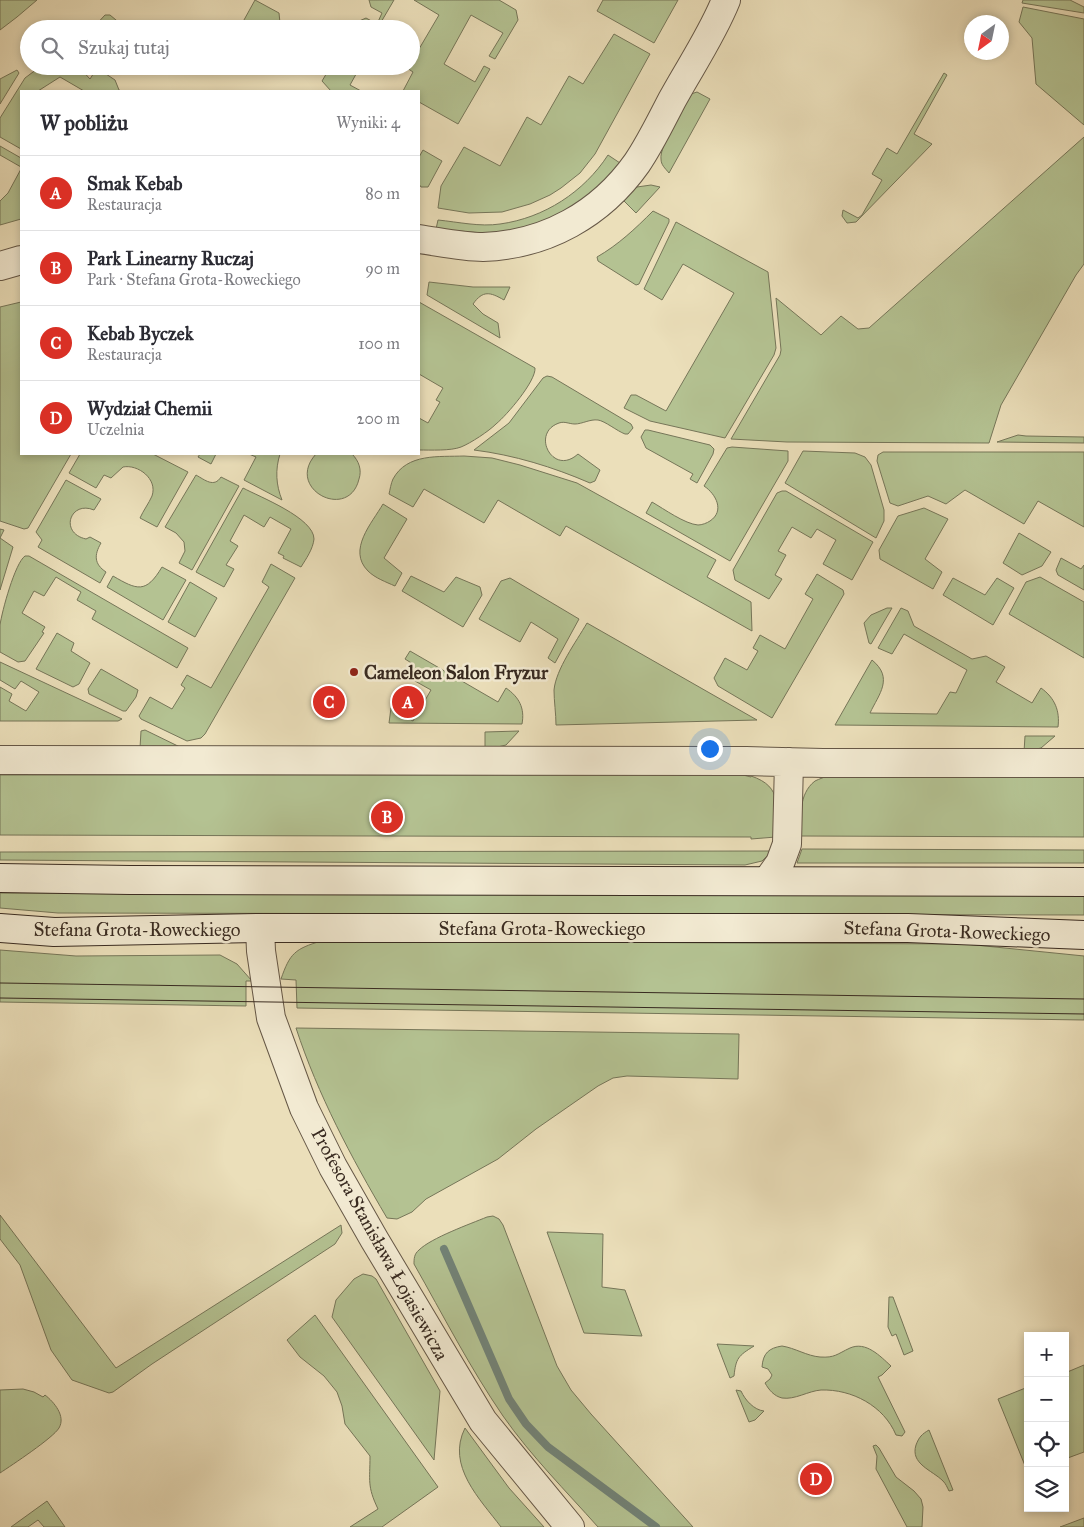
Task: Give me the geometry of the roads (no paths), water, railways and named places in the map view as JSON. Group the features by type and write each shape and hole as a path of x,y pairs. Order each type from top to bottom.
{"street":[{"path":"420,239 480,247 508,244 538,238 576,221 588,212 612,193 638,162 713,28 726,0"},
{"path":"0,266 20,260"},
{"path":"0,760 1084,763"},
{"path":"767,881 780,864 787,844 789,762"},
{"path":"0,878 130,880 1084,882"},
{"name":"Stefana Grota-Roweckiego","path":"0,928 54,932 260,928 908,928 1084,935"},
{"name":"Profesora Stanisława Łojasiewicza","path":"260,928 261,951 271,1018 304,1108 333,1167 483,1421 570,1527"}],"waterway":[{"path":"444,1249 509,1399 526,1424 548,1447 656,1527"}],"tram line":[{"path":"0,983 1084,999"},
{"path":"0,998 1084,1014"}],"place":[{"name":"Cameleon Salon Fryzur","path":"354,672"},
{"name":"Kebab Byczek","path":"329,702"},
{"name":"Smak Kebab","path":"408,702"},
{"name":"Park Linearny Ruczaj","path":"387,817"},
{"name":"Wydział Chemii","path":"816,1479"}]}
